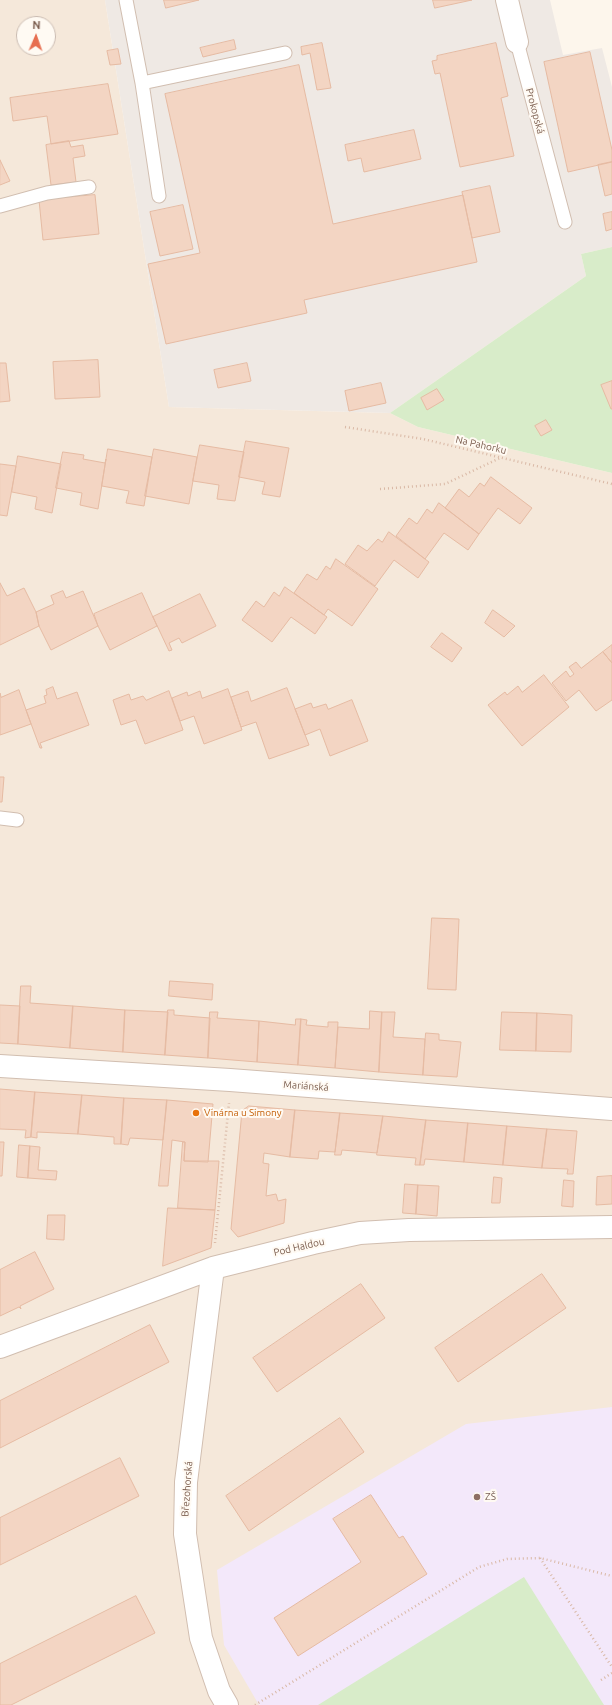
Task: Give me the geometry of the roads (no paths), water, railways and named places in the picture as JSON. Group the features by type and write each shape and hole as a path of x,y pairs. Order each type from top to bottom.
{"street":[{"name":"Prokopská","path":"506,0 517,42"},
{"name":"Mariánská","path":"0,1066 230,1080 612,1109"},
{"name":"Pod Haldou","path":"0,1347 213,1268 313,1243 360,1234 409,1230 612,1226"},
{"name":"Březohorská","path":"213,1268 186,1482 185,1534 201,1638 219,1691 226,1705"}],"lane":[{"path":"126,0 142,83 159,196"},
{"name":"Prokopská","path":"517,42 564,222"},
{"path":"142,83 285,53"},
{"path":"0,206 47,193 89,187"},
{"path":"0,818 18,820"}],"place":[{"name":"Vinárna u Simony","path":"196,1113"},
{"name":"ZŠ","path":"477,1497"}]}
